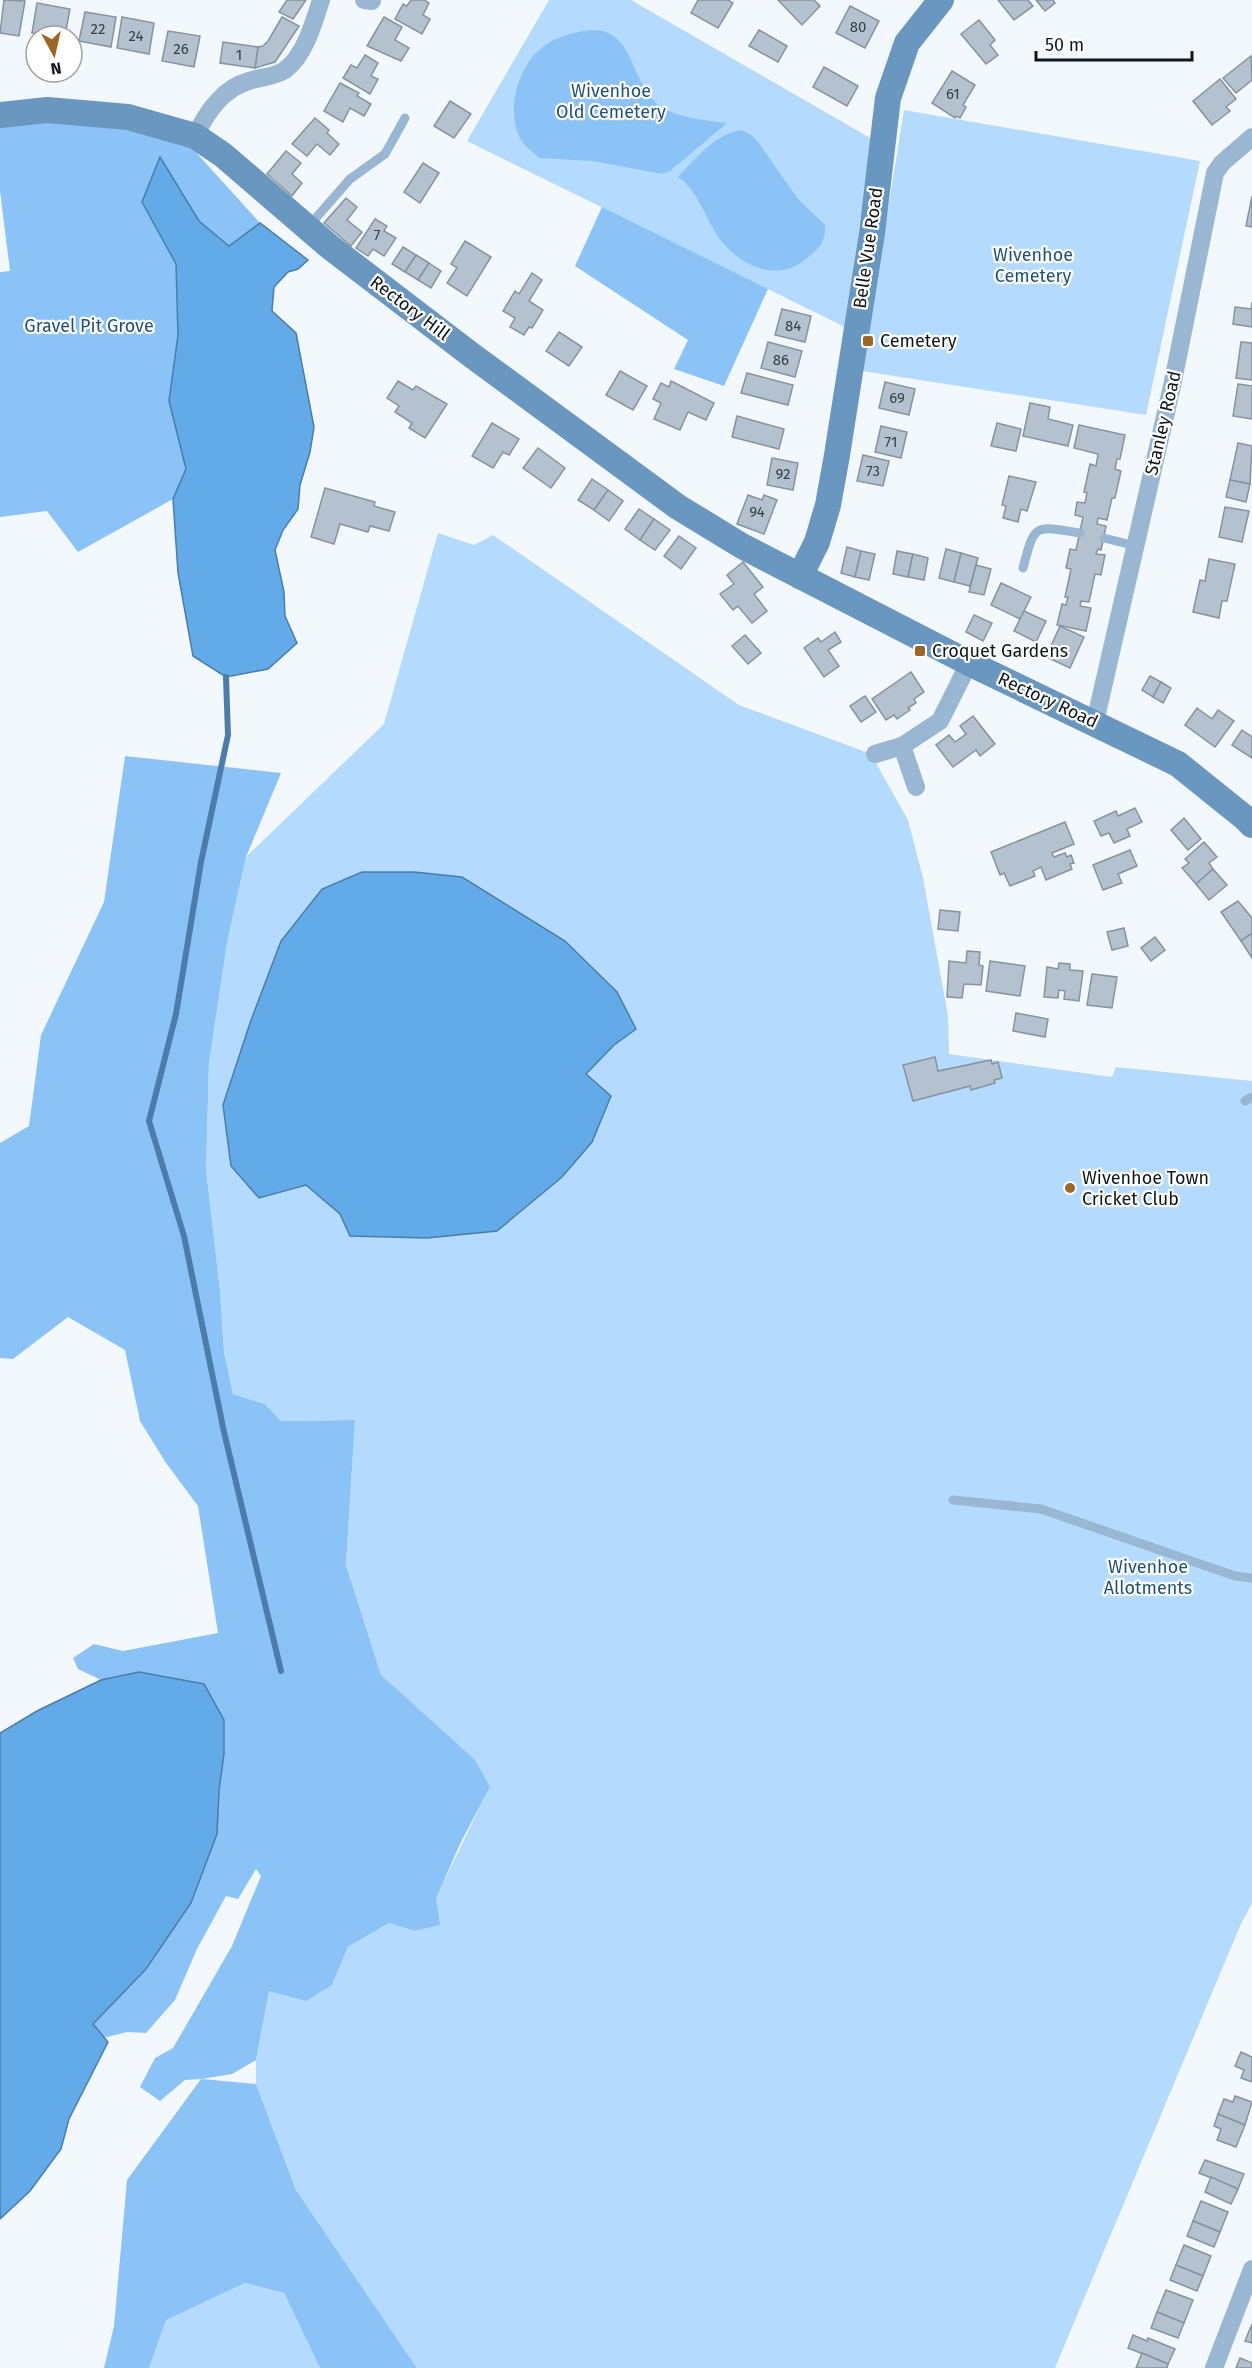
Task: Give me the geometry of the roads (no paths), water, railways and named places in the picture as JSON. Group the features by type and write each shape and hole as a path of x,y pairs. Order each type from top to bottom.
{"street":[{"path":"195,136 205,117 225,93 236,85 284,70 295,59 313,24 321,0"},
{"name":"Belle Vue Road","path":"800,576 817,542 828,505 872,233 888,98 907,43 941,0"},
{"name":"Rectory Hill","path":"0,115 47,110 128,117 195,136 223,155 307,228 470,354 678,507 742,546 800,576"},
{"name":"Stanley Road","path":"1095,722 1172,386 1215,174 1222,163 1252,137"},
{"name":"Rectory Road","path":"800,576 969,663 1179,764 1252,825"},
{"path":"875,754 902,746 940,721 969,663"},
{"path":"902,746 916,787"},
{"path":"1214,2368 1252,2269"}],"lane":[{"path":"307,228 350,179 385,153 405,118"},
{"path":"1023,568 1030,540 1038,529 1047,528 1080,533"},
{"path":"1104,538 1136,546"},
{"path":"953,1500 1041,1509 1234,1576 1252,1578"}],"waterway":[{"path":"226,677 228,735 201,862 176,1014 149,1121 184,1236 224,1432 281,1671"}],"place":[{"name":"Cemetery","path":"868,341"},
{"name":"Croquet Gardens","path":"920,651"},
{"name":"Wivenhoe Town Cricket Club","path":"1070,1188"}],"park label":[{"name":"Wivenhoe Old Cemetery","path":"611,101"},
{"name":"Wivenhoe Cemetery","path":"1033,265"},
{"name":"Gravel Pit Grove","path":"89,326"},
{"name":"Wivenhoe Allotments","path":"1148,1577"}]}
